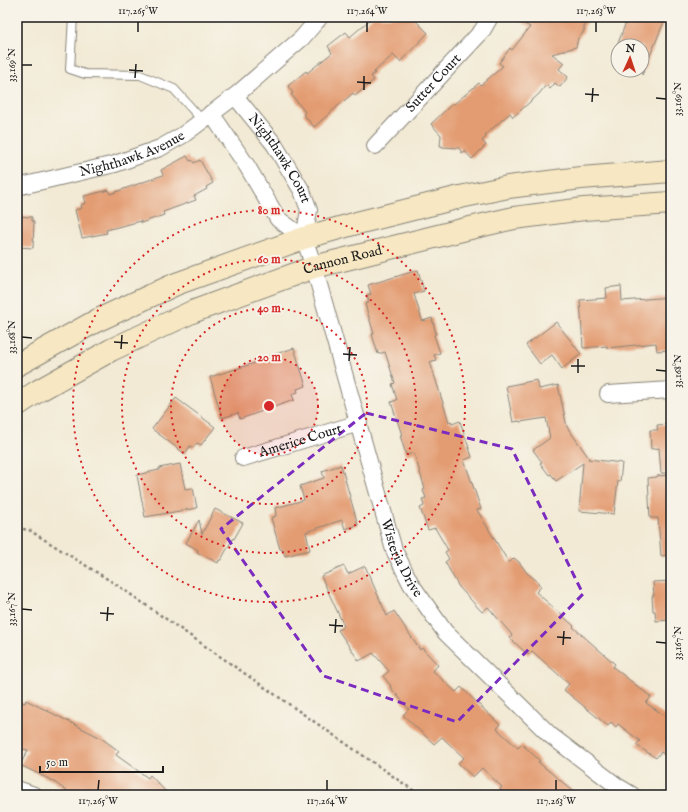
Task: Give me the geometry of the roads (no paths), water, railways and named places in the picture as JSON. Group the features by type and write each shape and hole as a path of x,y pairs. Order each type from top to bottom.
{"main road":[{"path":"17,365 96,321 176,284 304,238 371,219 508,187 581,178 671,171"},
{"name":"Cannon Road","path":"17,405 38,391 111,350 192,312 314,267 466,228 514,218 584,209 671,203"}],"street":[{"name":"Nighthawk Avenue","path":"17,187 115,164 160,148 183,135 235,96 302,38 320,17"},
{"name":"Sutter Court","path":"375,146 482,31 490,17"},
{"name":"Nighthawk Court","path":"206,117 247,166 278,219 304,238 309,210 302,191 274,144 235,96"},
{"name":"Wisteria Drive","path":"304,238 314,267 394,550 411,584 445,632 550,735 617,786 632,795"},
{"path":"608,394 671,390"},
{"name":"Americe Court","path":"243,458 358,423"},
{"path":"17,789 34,795"}],"lane":[{"path":"73,17 70,69 85,74 140,75 174,89 206,117"}]}
